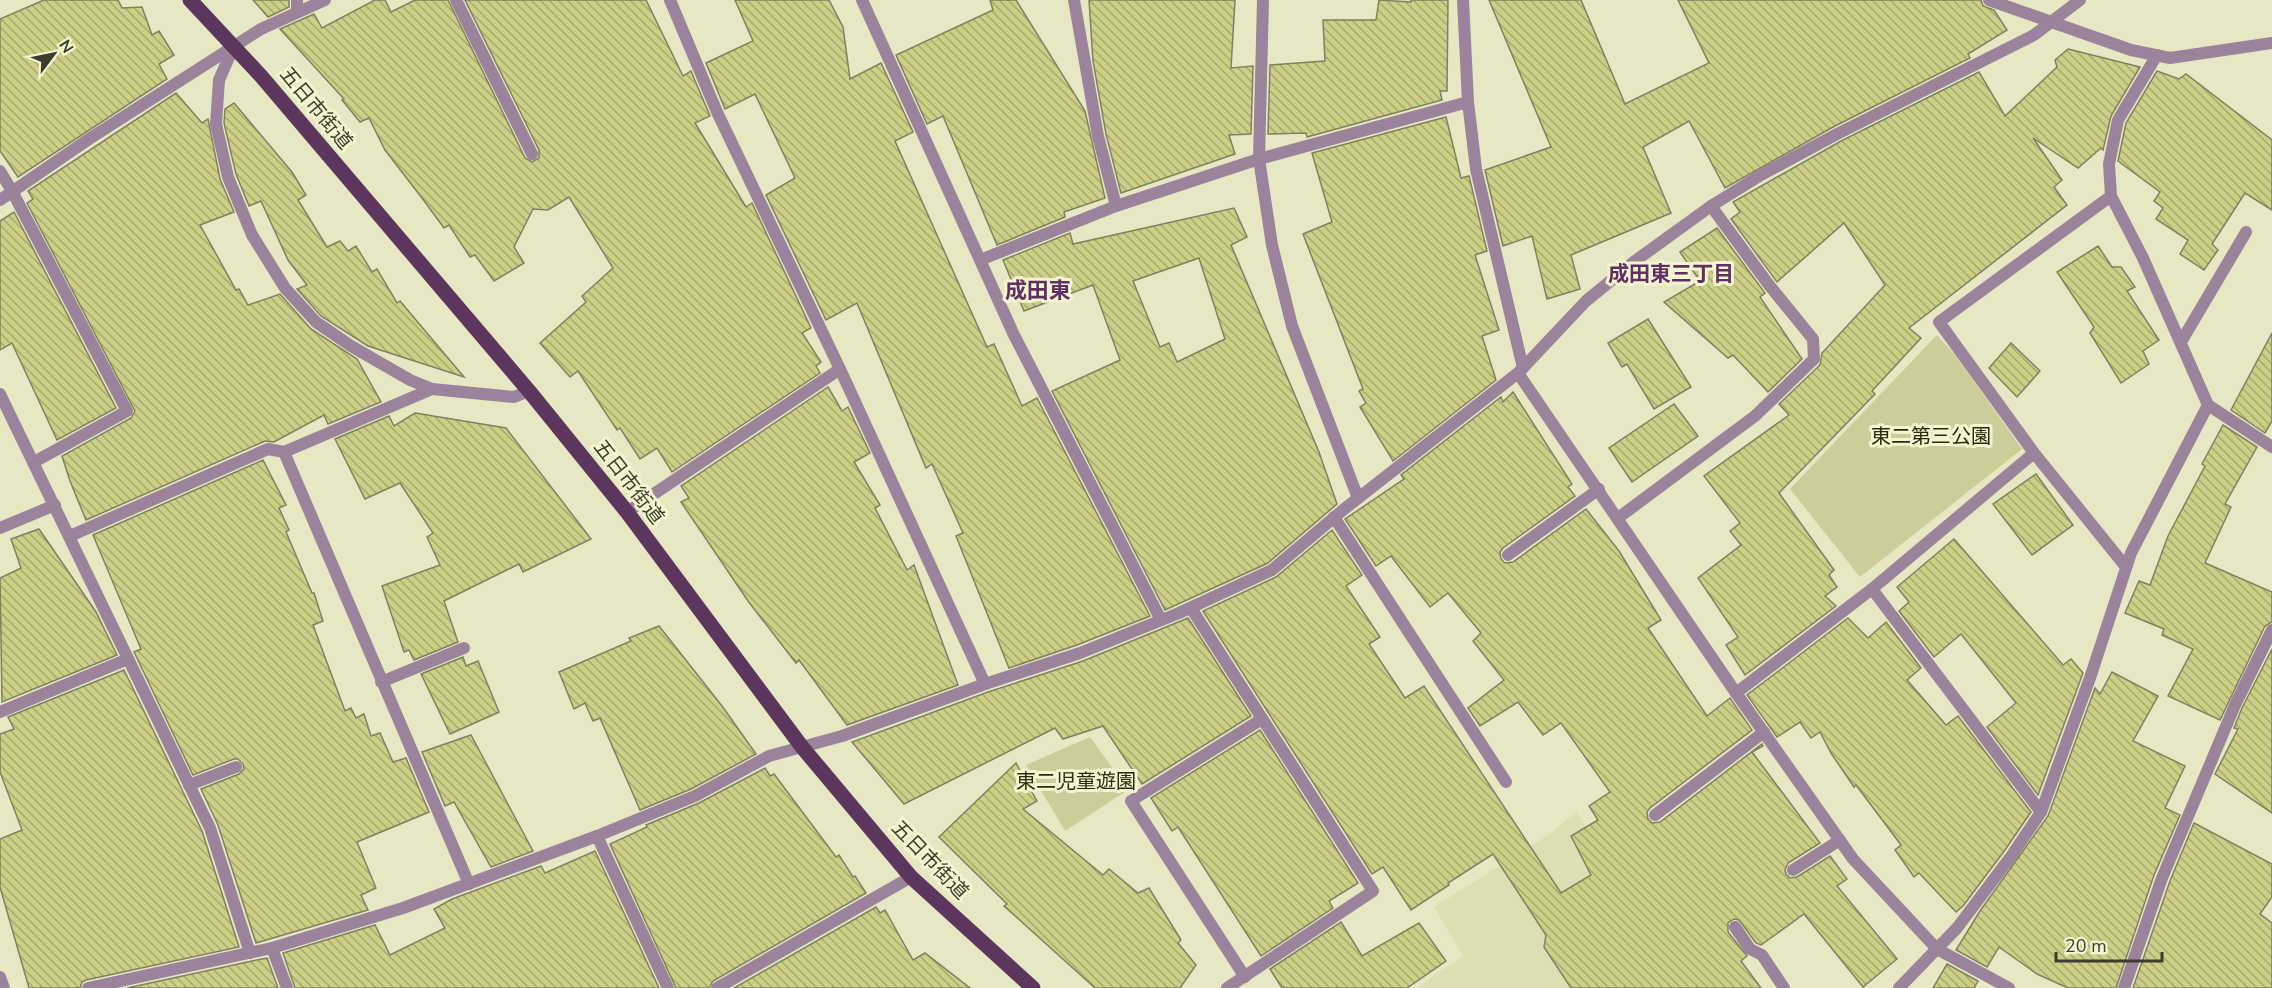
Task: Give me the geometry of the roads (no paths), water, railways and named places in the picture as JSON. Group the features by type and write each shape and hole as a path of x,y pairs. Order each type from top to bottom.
{"main road":[{"name":"五日市街道","path":"190,0 234,46 529,391 627,512 802,747 911,877 1033,988"}],"street":[{"path":"0,200 88,139 297,6 325,0"},
{"path":"456,0 532,154"},
{"path":"670,0 717,112 840,369 985,684"},
{"path":"862,0 1014,335 1161,620"},
{"path":"1074,0 1098,136 1116,206"},
{"path":"1263,0 1259,159 1272,245 1292,326 1358,498"},
{"path":"1463,0 1468,102 1476,168 1520,371 1736,693 1853,859 1937,949 2009,988"},
{"path":"1989,0 2131,50 2170,58 2272,43"},
{"path":"88,988 272,948 403,908 597,836 695,796 769,756 842,736 985,684 1080,653 1191,608 1272,570 1334,517 1520,371 1586,301 1635,261 1712,206 1771,170 2034,35 2080,0"},
{"path":"234,46 219,80 216,124 228,177 252,235 285,288 316,322 410,380 432,389 514,396 529,391"},
{"path":"2157,55 2118,120 2109,164 2111,196 2143,258 2208,405 2272,447"},
{"path":"980,260 1116,206 1259,159 1468,102"},
{"path":"0,171 127,411 34,462"},
{"path":"2111,196 1939,322 2034,453 2126,567"},
{"path":"1618,518 1755,416 1814,359 1813,339 1769,285 1712,206"},
{"path":"2181,342 2246,232"},
{"path":"627,512 840,369"},
{"path":"70,536 268,449 284,452 432,389"},
{"path":"0,394 210,828 250,953"},
{"path":"1899,988 1957,928 2012,855 2040,812 2058,771 2131,553 2208,405"},
{"path":"284,452 469,884"},
{"path":"1736,693 1872,589 2034,453"},
{"path":"1508,555 1599,489"},
{"path":"0,528 55,506"},
{"path":"1334,517 1506,782"},
{"path":"1872,589 2040,812"},
{"path":"1191,608 1373,891 1227,988"},
{"path":"2124,988 2162,878 2235,705 2272,630"},
{"path":"381,682 464,648"},
{"path":"0,712 128,659"},
{"path":"1245,977 1131,801 1262,719"},
{"path":"1655,815 1764,732"},
{"path":"189,785 236,767"},
{"path":"597,836 668,988"},
{"path":"1792,870 1840,840"},
{"path":"717,988 911,877"},
{"path":"1735,927 1750,949 1762,955 1784,988"},
{"path":"272,948 287,988"},
{"path":"0,977 4,988"}],"district":[{"name":"成田東三丁目","path":"1671,274"},
{"name":"成田東","path":"1038,291"}],"park label":[{"name":"東二第三公園","path":"1931,436"},
{"name":"東二児童遊園","path":"1076,781"}]}
